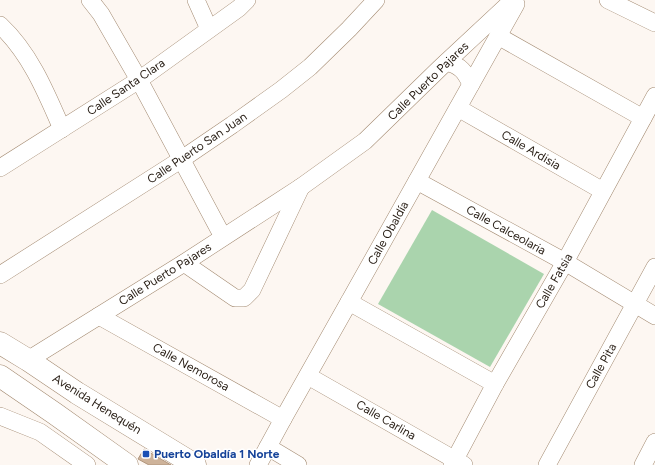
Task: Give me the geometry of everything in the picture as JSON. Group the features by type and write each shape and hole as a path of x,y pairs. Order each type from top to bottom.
{"main road":[{"name":"Avenida Henequén","path":"0,343 84,397 195,465"},
{"path":"0,376 127,465"}],"street":[{"path":"90,0 100,14 139,80 223,237"},
{"path":"196,0 209,28"},
{"name":"Calle Santa Clara","path":"0,168 139,80 209,28 239,8 247,0"},
{"name":"Calle Puerto San Juan","path":"0,275 182,160 281,90 310,67 376,0"},
{"name":"Calle Puerto Pajares","path":"28,360 301,187 365,141 513,0"},
{"name":"Calle Obaldía","path":"258,465 518,0"},
{"path":"608,0 655,23"},
{"path":"0,25 23,51 47,95 62,129"},
{"path":"498,36 643,118"},
{"path":"447,62 455,64 462,69 471,84"},
{"name":"Calle Fatsia","path":"457,463 495,384 565,262 655,96"},
{"name":"Calle Ardisia","path":"458,108 603,192"},
{"name":"Calle Calceolaria","path":"417,181 565,262 655,316"},
{"name":"Calle Puerto Pajares","path":"184,262 234,298 244,298 252,290 301,187"},
{"name":"Calle Pita","path":"547,465 655,267"},
{"path":"349,302 495,384"},
{"name":"Calle Nemorosa","path":"99,316 283,419"},
{"name":"Calle Carlina","path":"308,376 457,463"},
{"path":"0,416 40,432 88,465"},
{"path":"643,465 655,442"},
{"path":"268,447 298,465"}],"green space":[{"path":"432,210 544,274 490,367 378,304"}],"building":[{"name":"Puerto Obaldía 1 Norte","path":"144,449 171,465 149,465 138,459"}],"place":[{"name":"Puerto Obaldía 1 Norte","path":"146,454"}]}
